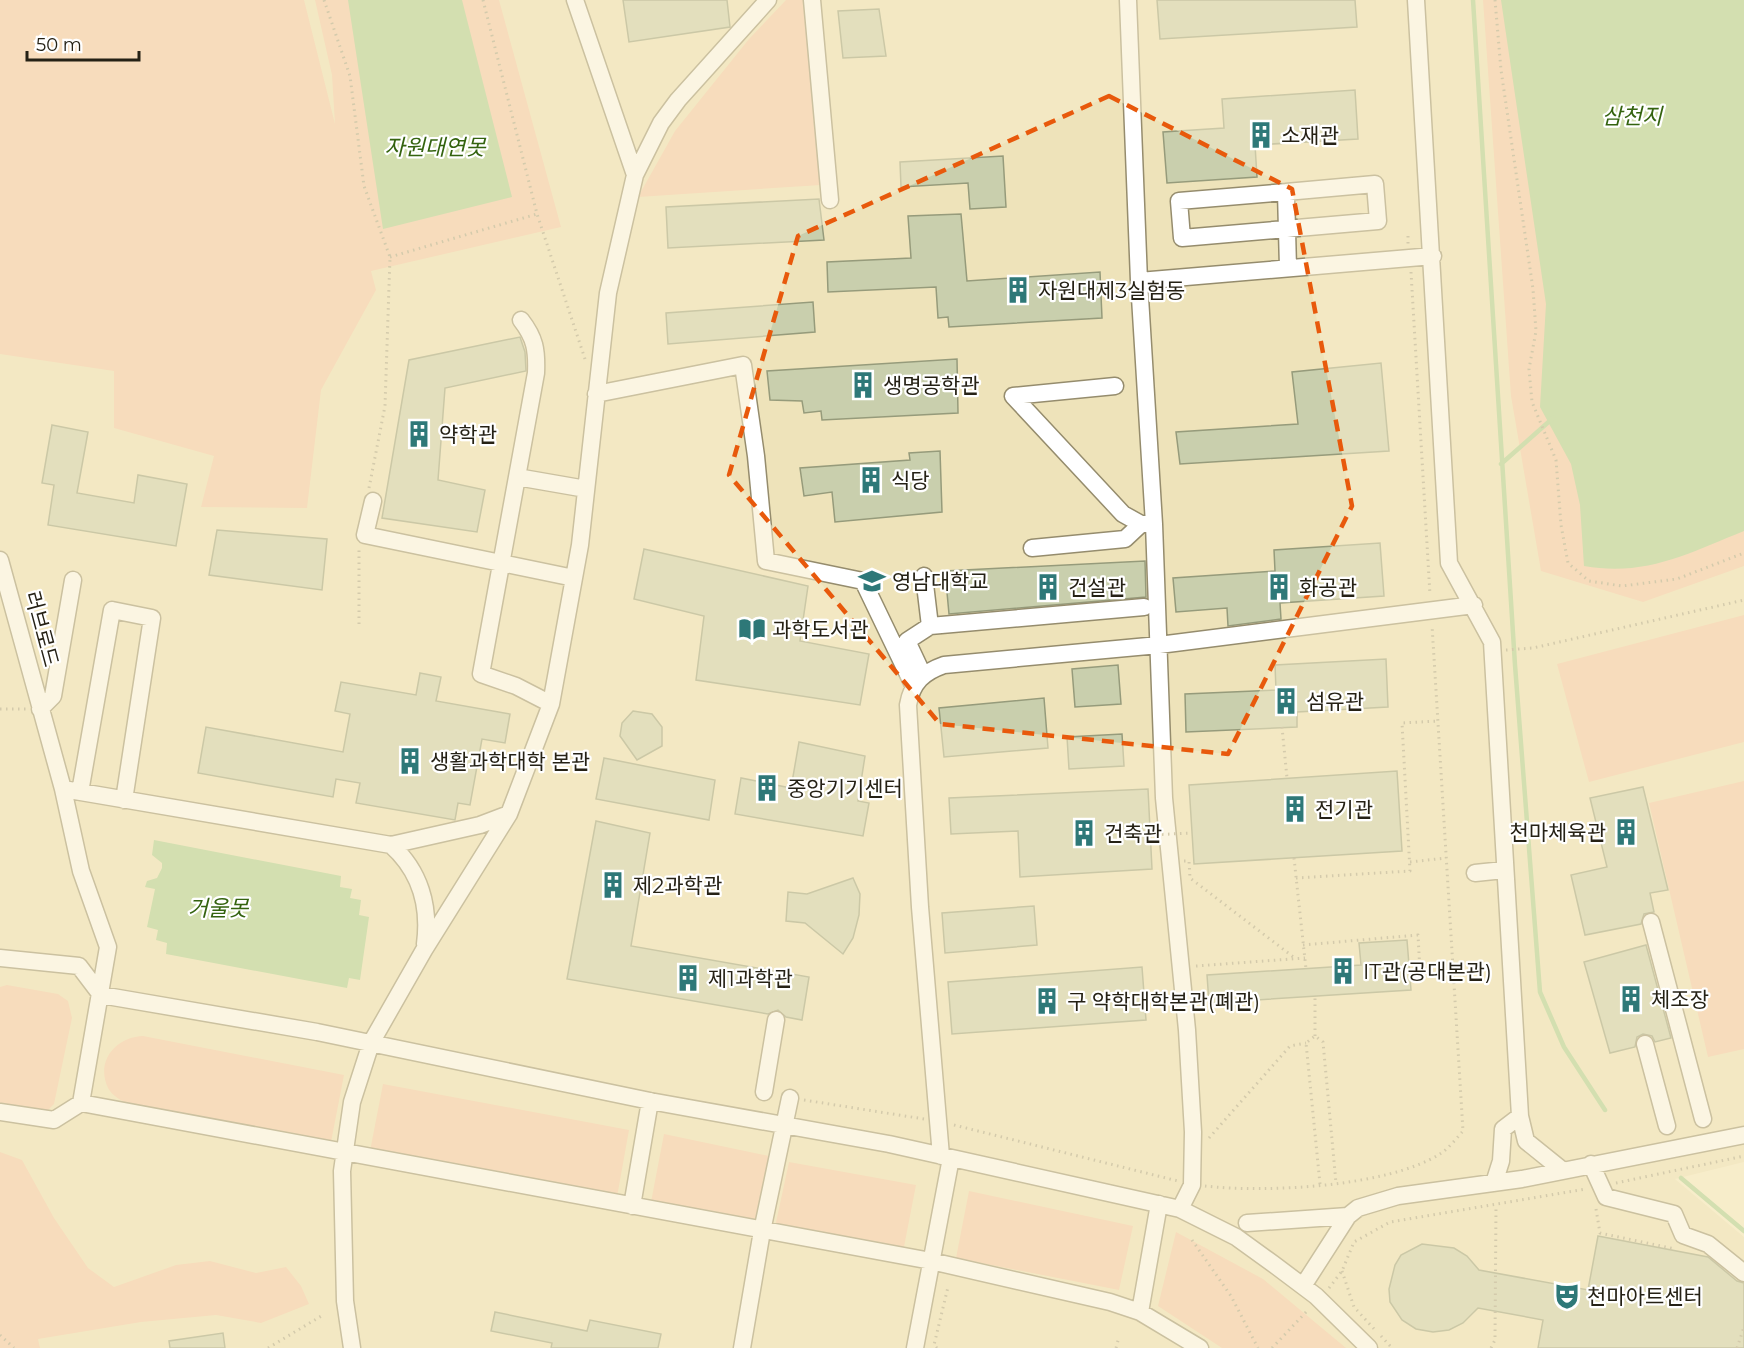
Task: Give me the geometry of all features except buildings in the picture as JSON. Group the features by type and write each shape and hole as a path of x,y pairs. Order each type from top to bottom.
{"street":[{"path":"575,0 635,175"},
{"path":"352,1348 345,1301 343,1153 352,1102 371,1043 424,950 509,814 551,704 574,578 608,294 635,175 662,123 678,100 768,0"},
{"path":"812,0 830,200"},
{"path":"1128,0 1147,524 1159,645 1164,798 1187,1030 1194,1148 1192,1185 1180,1209"},
{"path":"1416,0 1433,256 1449,562 1492,642 1520,1116 1526,1141 1562,1170"},
{"path":"1375,184 1378,220 1182,238 1179,201 1286,192 1375,184"},
{"path":"1286,192 1288,268"},
{"path":"1139,281 1433,256"},
{"path":"521,320 533,335 537,352 536,373 481,674 516,686 551,704"},
{"path":"596,394 743,365 756,456 766,561 863,582 918,681"},
{"path":"1115,386 1013,396 1123,514 1147,524"},
{"path":"517,477 586,489"},
{"path":"370,498 365,535 574,578"},
{"path":"1032,548 1125,539 1147,524"},
{"name":"러브로드","path":"0,560 63,789 81,871 108,947 81,1103"},
{"path":"924,576 930,626"},
{"path":"40,710 53,696 73,580"},
{"path":"918,681 945,665 1159,645 1474,605"},
{"path":"915,1348 931,1261 946,1157 938,1122 918,883 908,705 918,681 908,641 930,626 1144,608"},
{"path":"81,792 112,610 152,618 124,800"},
{"path":"63,789 391,845 480,825 509,814"},
{"path":"391,845 404,857 423,894 428,925 424,950"},
{"path":"1475,873 1504,870"},
{"path":"1651,922 1703,1119"},
{"path":"0,958 79,966 101,995 371,1043 650,1101 946,1157 1180,1209 1236,1237 1303,1286 1369,1348"},
{"path":"764,1092 776,1020"},
{"path":"1645,1044 1667,1126"},
{"path":"742,1348 762,1231 790,1098"},
{"path":"632,1206 650,1101"},
{"path":"0,1112 54,1120 81,1103 931,1261 1110,1302 1140,1312 1200,1348"},
{"path":"1494,1183 1501,1161 1503,1129 1520,1116"},
{"path":"1303,1286 1348,1216 1358,1208 1398,1196 1494,1183 1744,1135"},
{"path":"1591,1164 1597,1187 1606,1197 1674,1214 1683,1235 1708,1244 1744,1273"},
{"path":"1140,1312 1159,1204"},
{"path":"1247,1223 1348,1216"}],"path":[{"path":"324,0 350,76 364,186 390,257 385,406 370,498"},
{"path":"483,0 537,214 585,360"},
{"path":"1496,0 1501,70 1533,289 1536,331 1530,369 1532,402 1556,460 1568,563 1589,581 1622,586 1677,579 1744,553"},
{"path":"390,257 537,214"},
{"path":"790,1098 938,1122 1192,1185 1232,1190 1320,1185 1386,1177 1440,1154 1463,1131 1408,236"},
{"path":"359,539 359,624"},
{"path":"1503,651 1533,648 1744,600"},
{"path":"0,709 40,710"},
{"path":"1296,878 1410,871 1402,723 1438,721"},
{"path":"1282,727 1287,778"},
{"path":"1150,835 1192,833"},
{"path":"1294,858 1306,969"},
{"path":"1410,862 1446,858"},
{"path":"1183,861 1189,861 1190,878 1296,959"},
{"path":"1303,945 1418,935 1420,972"},
{"path":"1189,966 1305,958"},
{"path":"1315,996 1315,1036"},
{"path":"1315,1036 1323,1042 1336,1183"},
{"path":"1207,1140 1290,1046 1306,1043 1315,1036"},
{"path":"1306,1043 1320,1185"},
{"path":"1272,1348 1319,1299 1342,1271 1353,1242 1390,1222 1597,1187 1744,1156"},
{"path":"1597,1187 1600,1233 1677,1250"},
{"path":"1491,1348 1495,1340 1496,1205"},
{"path":"1192,1240 1231,1296 1258,1348"},
{"path":"1342,1271 1354,1307 1392,1348"},
{"path":"935,1347 948,1287"},
{"path":"268,1348 323,1315"},
{"path":"1737,1348 1744,1328"},
{"path":"0,1335 14,1348"},
{"path":"1116,1348 1119,1337"}],"highlighted area":[{"path":"1109,96 1292,189 1352,506 1228,754 940,724 729,475 798,236"}],"shaded area":[{"name":"영남대학교","path":"0,0 1744,0 1744,1162 1675,1179 1744,1237 1744,1348 0,1348"},
{"path":"0,0 304,0 335,124 332,75 315,0 499,0 561,227 371,271 376,290 321,390 307,508 201,507 214,456 114,428 114,371 0,354"},
{"path":"786,0 805,0 821,185 638,197 675,131 749,39"},
{"name":"삼천지","path":"1483,0 1744,0 1744,566 1643,602 1541,571 1511,396"},
{"path":"1744,615 1744,742 1589,782 1557,664"},
{"path":"1744,781 1744,1049 1708,1057 1649,803"},
{"path":"7,985 58,994 68,1001 72,1018 54,1104 46,1112 0,1108 0,987"},
{"path":"143,1036 344,1075 331,1142 130,1105 124,1102 108,1088 104,1068 111,1052 117,1046 133,1037"},
{"path":"383,1084 629,1130 617,1197 370,1151"},
{"path":"664,1134 769,1156 757,1222 651,1202"},
{"path":"0,1152 22,1160 54,1218 88,1268 114,1287 176,1265 210,1261 256,1273 286,1267 301,1286 309,1304 261,1323 216,1315 141,1322 38,1339 40,1348 0,1348"},
{"path":"789,1162 916,1185 903,1252 775,1227"},
{"path":"969,1191 1133,1226 1119,1290 956,1258"},
{"path":"1176,1232 1263,1279 1346,1348 1222,1348 1158,1306"}],"water":[{"name":"자원대연못","path":"348,0 462,0 512,197 383,229"},
{"name":"삼천지","path":"1501,0 1744,0 1744,531 1667,561 1627,568 1606,569 1584,566 1580,505 1571,464 1540,407 1546,304"},
{"name":"거울못","path":"154,840 341,876 340,887 352,889 350,898 361,900 359,915 369,917 360,980 349,978 347,988 166,954 167,943 156,940 158,930 147,927 155,889 145,887 147,881 157,878 162,868 162,863 152,855"}],"waterway":[{"path":"1473,0 1515,665 1540,992 1564,1047 1605,1110"},
{"path":"1501,464 1553,418"},
{"path":"1681,1178 1744,1231"}],"place":[{"name":"소재관","path":"1261,135"},
{"name":"자원대제3실험동","path":"1018,290"},
{"name":"생명공학관","path":"863,385"},
{"name":"약학관","path":"419,434"},
{"name":"식당","path":"871,480"},
{"name":"영남대학교","path":"872,581"},
{"name":"건설관","path":"1048,587"},
{"name":"화공관","path":"1279,587"},
{"name":"과학도서관","path":"752,629"},
{"name":"섬유관","path":"1286,701"},
{"name":"생활과학대학 본관","path":"410,761"},
{"name":"중앙기기센터","path":"767,788"},
{"name":"전기관","path":"1295,809"},
{"name":"천마체육관","path":"1626,832"},
{"name":"건축관","path":"1084,833"},
{"name":"제2과학관","path":"613,885"},
{"name":"IT관(공대본관)","path":"1343,971"},
{"name":"제1과학관","path":"688,978"},
{"name":"체조장","path":"1631,999"},
{"name":"구 약학대학본관(폐관)","path":"1047,1001"},
{"name":"천마아트센터","path":"1567,1296"}]}
